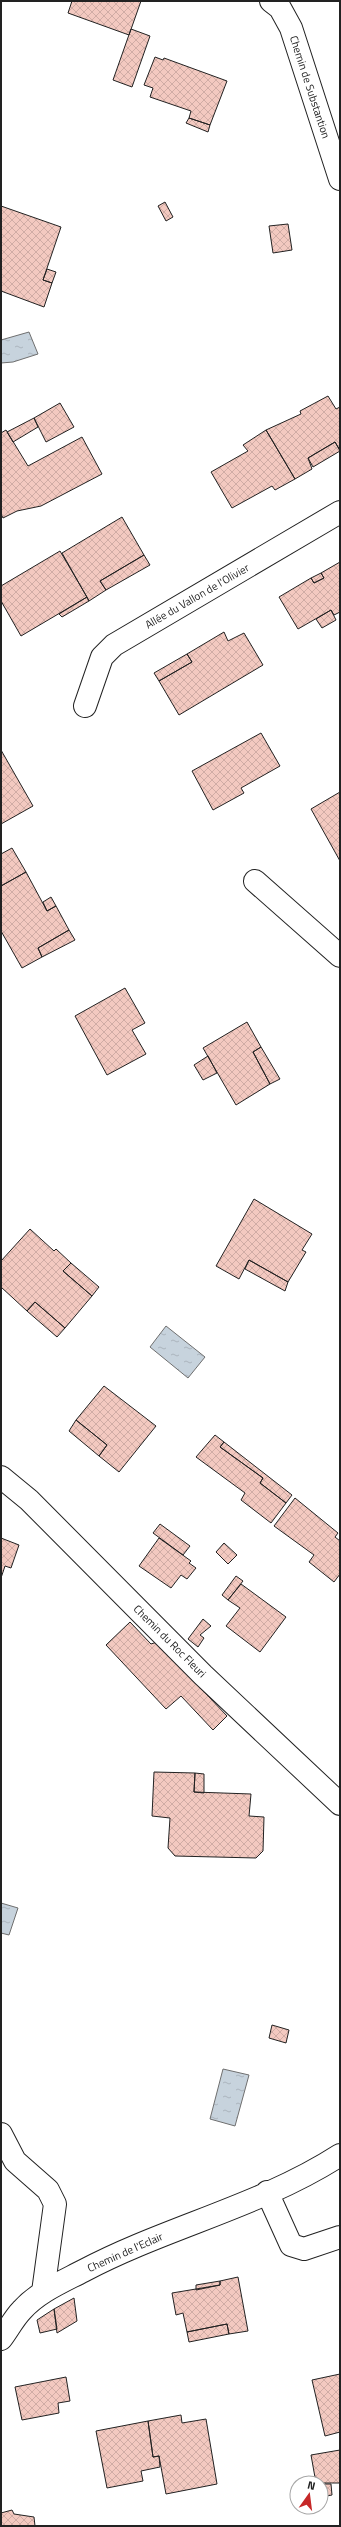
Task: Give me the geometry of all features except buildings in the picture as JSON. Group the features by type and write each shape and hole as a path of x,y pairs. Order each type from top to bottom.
{"street":[{"name":"Chemin de Substantion","path":"271,1 280,8 291,28 340,179"},
{"name":"Allée du Vallon de l'Olivier","path":"85,706 102,657 114,645 340,512"},
{"path":"255,881 340,956"},
{"name":"Chemin du Roc Fleuri","path":"1,1477 30,1500 203,1675 340,1804"},
{"path":"1,2134 15,2160 48,2190 55,2204 43,2292"},
{"name":"Chemin de l'Eclair","path":"1,2340 22,2310 43,2292 115,2254 267,2192 320,2168 340,2155"},
{"path":"267,2192 291,2245 304,2249 340,2237"}],"water":[{"path":"29,332 38,354 13,362 1,363 1,340"},
{"path":"166,1326 205,1357 188,1378 150,1347"},
{"path":"1,1903 18,1908 9,1935 1,1933"},
{"path":"223,2069 249,2075 235,2126 210,2119"}]}
